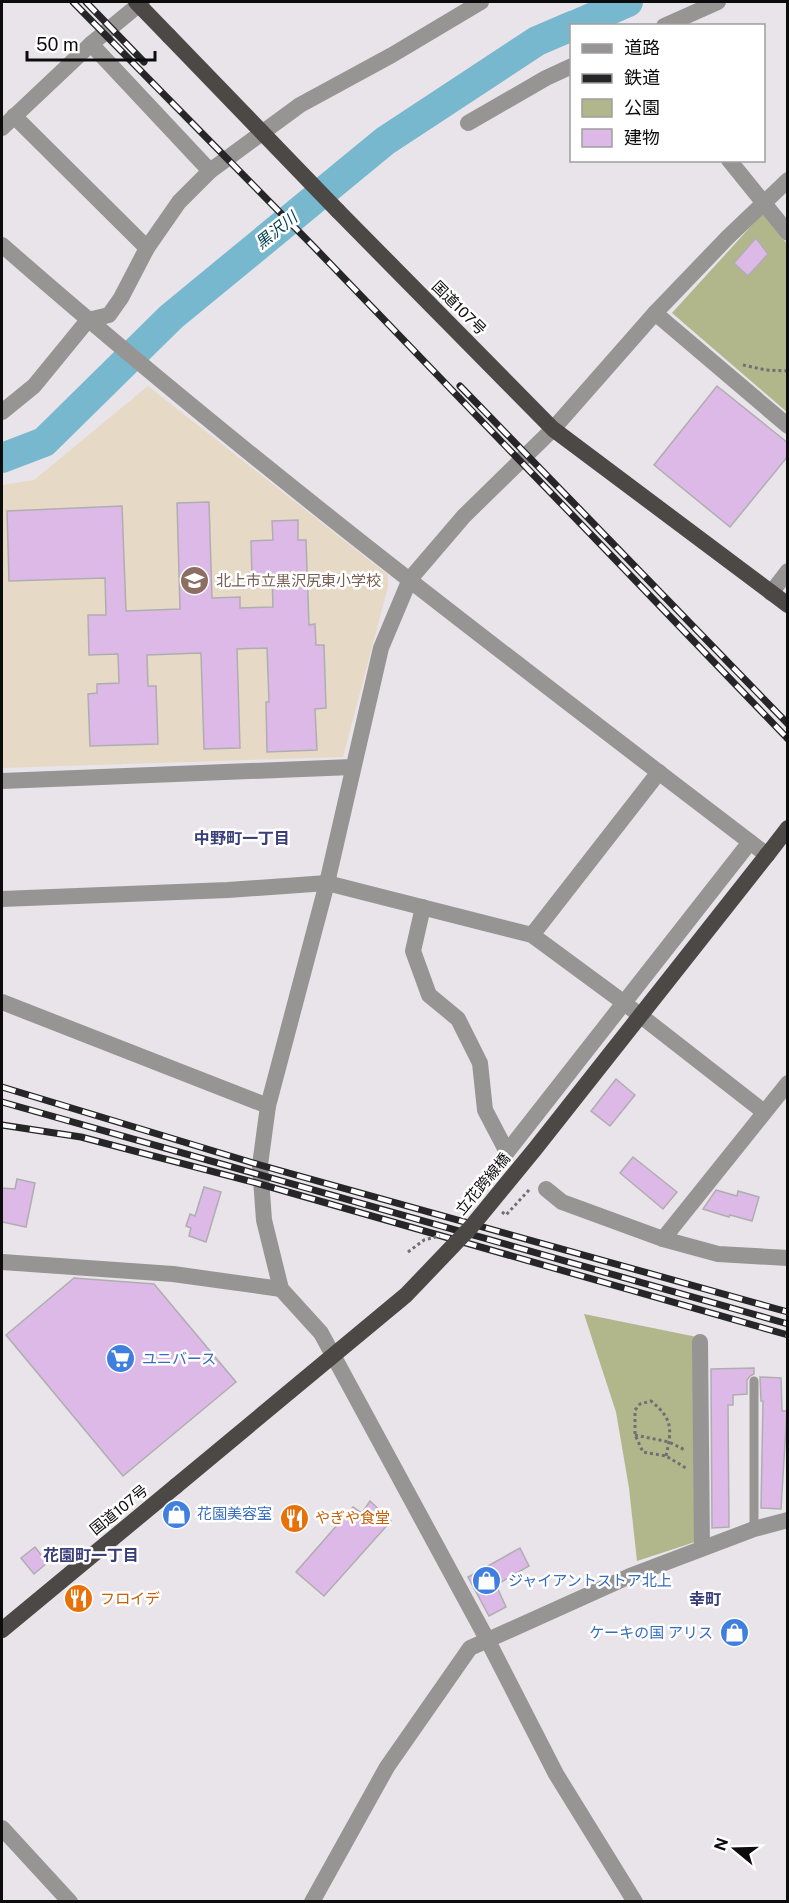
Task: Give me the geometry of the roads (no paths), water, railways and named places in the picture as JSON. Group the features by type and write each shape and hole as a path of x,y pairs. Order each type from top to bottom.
{"highway":[{"name":"国道107号","path":"139,2 169,36 553,429 788,605"},
{"path":"767,855 788,828"},
{"name":"立花跨線橋","path":"176,1486 406,1295 471,1227 767,855"},
{"name":"国道107号","path":"2,1630 176,1486"}],"street":[{"path":"2,128 139,2"},
{"path":"2,412 34,386 94,325 109,315 121,298 147,248 179,202 210,171 300,105 392,55 481,2"},
{"path":"668,24 718,2"},
{"path":"91,44 210,171"},
{"path":"468,123 546,78 570,67"},
{"path":"14,116 147,248"},
{"path":"731,162 788,233"},
{"path":"635,1902 556,1774 488,1641 321,1333 281,1289 270,1249 260,1184 260,1165 268,1106 327,883 381,648 410,579 464,516 553,429 655,313 728,237 788,180"},
{"path":"2,245 156,376 410,579 767,855"},
{"path":"655,313 788,426"},
{"path":"771,593 788,571"},
{"path":"2,781 352,767"},
{"path":"532,935 659,772"},
{"path":"423,907 413,951 429,995 458,1019 480,1063 485,1110 507,1152 750,842"},
{"path":"2,899 228,890 327,883 532,935 624,1002 764,1112"},
{"path":"2,1002 268,1106"},
{"path":"663,1239 788,1083"},
{"path":"546,1189 562,1202 663,1239 718,1254 788,1258"},
{"path":"2,1262 173,1274 281,1289"},
{"path":"700,1342 702,1547"},
{"path":"312,1902 387,1767 470,1648 630,1576 702,1547 788,1520"},
{"path":"2,1828 70,1902"}],"lane":[{"path":"754,1381 754,1529"}],"waterway":[{"name":"黒沢川","path":"578,24 628,2"},
{"name":"黒沢川","path":"2,458 44,442 171,317 385,141 537,41 570,27"}],"railway":[{"path":"73,2 315,248 788,739"},
{"path":"86,2 144,62"},
{"path":"460,386 788,724"},
{"path":"2,1087 260,1165 788,1312"},
{"path":"2,1102 788,1324"},
{"path":"2,1125 81,1137 260,1184 788,1335"}],"place":[{"name":"北上市立黒沢尻東小学校","path":"195,581"},
{"name":"ユニバース","path":"121,1359"},
{"name":"花園美容室","path":"176,1514"},
{"name":"やぎや食堂","path":"294,1518"},
{"name":"ジャイアントストア北上","path":"487,1581"},
{"name":"フロイデ","path":"79,1599"},
{"name":"ケーキの国 アリス","path":"734,1633"}],"district":[{"name":"中野町一丁目","path":"242,838"},
{"name":"花園町一丁目","path":"91,1555"},
{"name":"幸町","path":"705,1599"}]}
